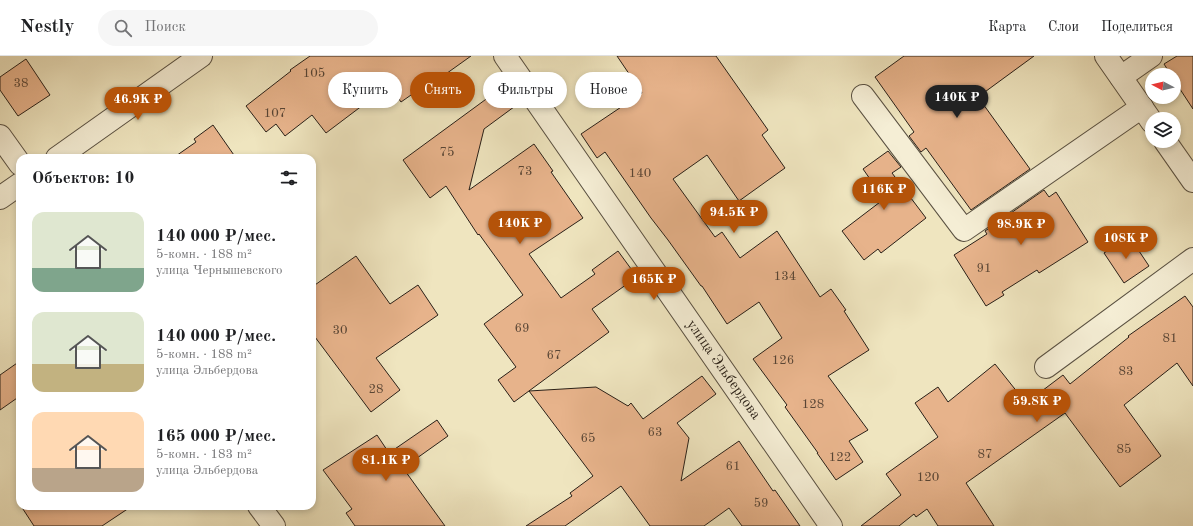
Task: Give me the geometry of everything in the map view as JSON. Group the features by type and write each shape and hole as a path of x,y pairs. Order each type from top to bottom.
{"street":[{"path":"62,154 201,56"},
{"name":"улица Эльбердова","path":"505,56 831,526"},
{"path":"1106,56 1145,112"},
{"path":"1121,77 1151,56"},
{"path":"863,96 964,230 1145,116"},
{"path":"0,136 16,158"},
{"path":"1170,148 1193,181"},
{"path":"0,198 16,187"},
{"path":"1046,367 1193,260"},
{"path":"263,510 274,526"}],"building":[{"path":"310,56 471,56 449,72 410,72 410,96 402,101 402,72 328,72 328,108 359,108 326,133 312,115 285,136 276,124 266,132 246,106 291,71 290,70"},
{"path":"617,56 716,56 768,130 762,135 785,168 739,201 707,155 673,179 715,237 722,232 740,258 777,231 820,297 831,289 846,310 844,311 869,350 828,376 868,430 849,441 863,462 836,480 785,407 787,405 753,359 782,338 759,302 727,324 702,286 651,218 605,152 597,158 581,134 620,108 642,108 642,72 628,72"},
{"path":"904,56 1034,56 978,97 1030,169 971,210 926,148 921,152 909,136 914,132 875,77"},
{"path":"1177,56 1193,56 1193,109 1181,91 1181,68 1167,68 1164,64"},
{"path":"26,59 50,95 18,116 0,90 0,77"},
{"path":"483,101 483,108 513,108 484,129 469,190 534,144 553,171 551,172 583,218 529,254 561,298 595,274 592,270 618,251 637,277 592,309 609,332 514,402 498,380 516,367 484,324 523,295 479,234 478,235 446,186 430,198 403,160"},
{"path":"213,125 233,154 179,154 196,142 194,139"},
{"path":"888,151 901,167 892,173 926,218 881,253 878,249 864,260 842,231 884,199 863,169"},
{"path":"1044,190 1049,197 1056,192 1088,242 1039,273 1037,270 1002,292 1004,295 986,306 954,255 987,234 985,231"},
{"path":"1129,236 1149,266 1124,283 1104,253"},
{"path":"356,256 390,304 418,285 438,315 376,358 400,390 371,412 316,338 316,284"},
{"path":"1185,296 1193,307 1193,386 1177,363 1124,405 1161,456 1120,487 1065,413 966,483 994,526 938,526 927,509 916,517 914,514 899,526 861,526 901,495 886,474 938,437 915,403 938,387 948,402 995,364 1026,403 1063,375 1070,384 1129,337 1128,336"},
{"path":"16,364 16,399 0,410 0,375"},
{"path":"702,376 716,394 677,423 689,438 681,481 739,441 773,491 775,490 800,526 742,526 729,508 704,526 650,526 621,486 565,526 526,526 572,496 570,493 593,476 529,391 596,387 628,406 631,403 643,419"},
{"path":"437,420 448,436 403,468 445,526 355,526 346,513 352,509 323,470 377,435 389,453"},
{"path":"24,510 126,510 102,526 34,526"}]}
